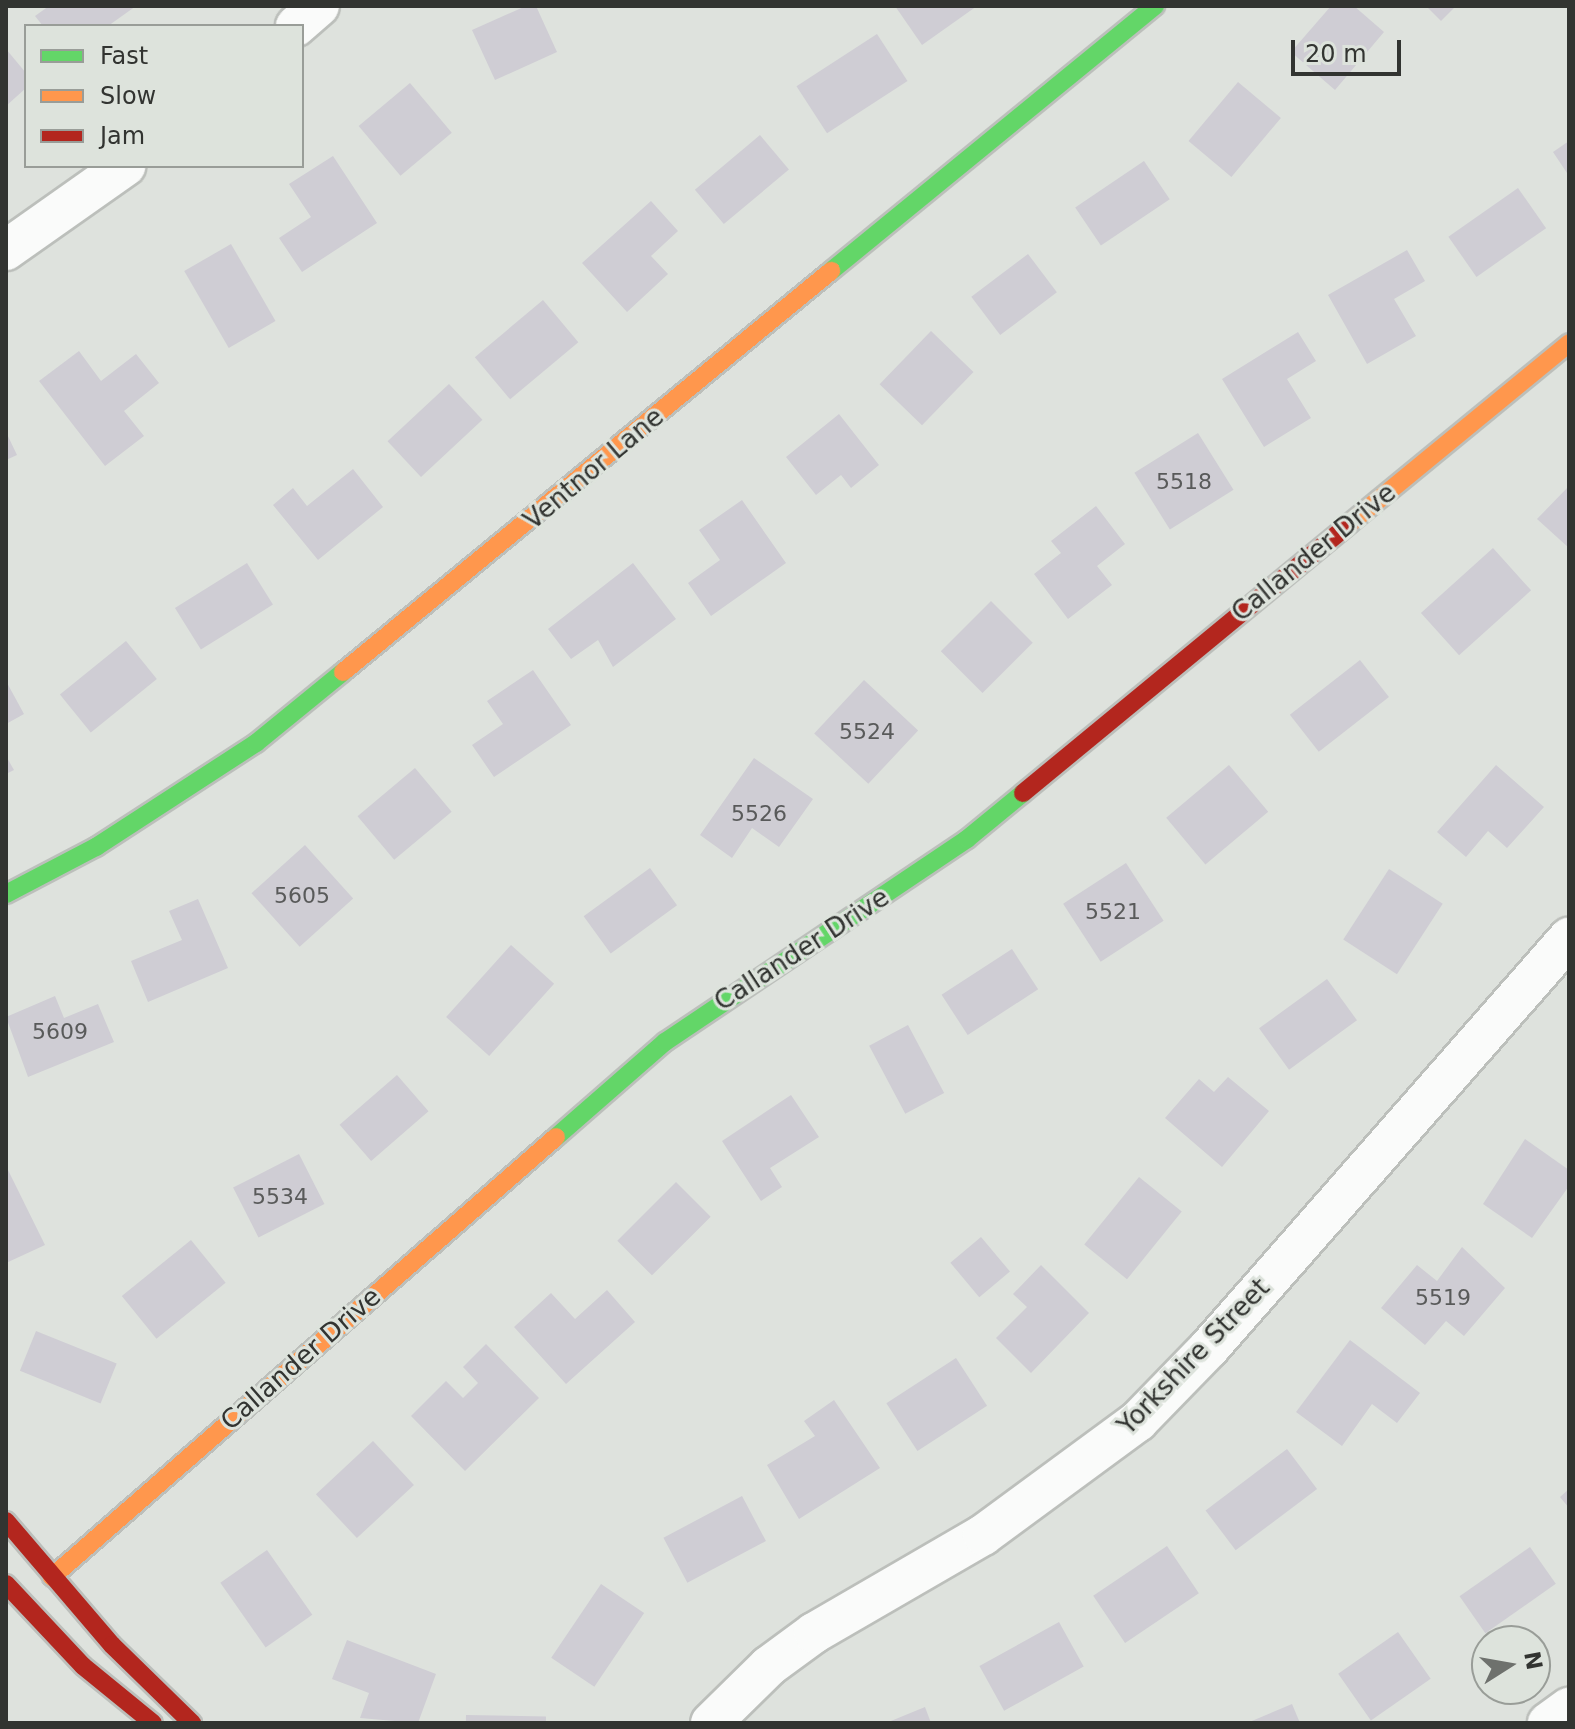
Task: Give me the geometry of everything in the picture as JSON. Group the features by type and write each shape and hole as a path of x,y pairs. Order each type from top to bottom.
{"street":[{"path":"298,24 319,6"},
{"name":"Ventnor Lane","path":"6,894 96,847 256,743 1155,6"},
{"path":"6,250 122,168"},
{"name":"Callander Drive","path":"52,1577 665,1042 967,839 1569,343"},
{"name":"Yorkshire Street","path":"711,1723 769,1666 814,1633 983,1535 1138,1421 1209,1348 1569,938"},
{"path":"6,1521 52,1577 192,1723"},
{"path":"6,1584 83,1666 153,1723"}],"building":[{"path":"49,6 136,6 111,24 41,24 35,16"},
{"path":"526,6 536,6 557,52 495,80 472,30"},
{"path":"895,6 977,6 922,45"},
{"path":"1331,6 1354,6 1384,32 1335,90 1291,52"},
{"path":"1426,6 1456,6 1441,21"},
{"path":"877,34 907,81 827,133 796,86"},
{"path":"6,49 24,71 24,90 6,106"},
{"path":"1238,82 1281,118 1231,177 1189,141"},
{"path":"410,83 452,133 400,176 359,126"},
{"path":"760,135 789,169 724,224 695,190"},
{"path":"1569,141 1569,176 1553,152"},
{"path":"333,156 377,223 302,272 279,238 311,217 289,184"},
{"path":"1144,161 1170,199 1101,246 1075,207"},
{"path":"1518,188 1546,228 1476,277 1448,237"},
{"path":"651,201 678,231 651,256 668,274 627,312 582,263"},
{"path":"231,244 276,321 229,348 184,271"},
{"path":"1407,250 1425,281 1394,299 1416,336 1367,364 1328,295"},
{"path":"1028,254 1057,292 1000,335 971,297"},
{"path":"543,300 578,342 510,399 475,357"},
{"path":"931,331 973,372 922,425 880,384"},
{"path":"1298,332 1316,361 1287,379 1311,418 1264,447 1222,379"},
{"path":"79,351 101,381 136,354 159,383 124,411 144,436 105,466 39,381"},
{"path":"449,384 482,420 421,477 388,441"},
{"path":"839,414 879,465 851,488 841,475 816,495 786,457"},
{"path":"6,432 17,455 6,460"},
{"path":"1198,433 1234,490 1170,530 1134,473"},
{"path":"353,469 383,507 318,560 273,505 293,488 307,506"},
{"path":"1569,486 1569,548 1537,519"},
{"path":"742,500 786,563 711,616 688,583 720,560 699,530"},
{"path":"1096,506 1125,544 1097,566 1112,585 1068,619 1034,574 1061,553 1051,541"},
{"path":"1493,548 1531,590 1459,655 1421,613"},
{"path":"247,563 273,605 201,650 175,608"},
{"path":"633,563 676,619 613,667 598,640 571,659 548,629"},
{"path":"991,601 1033,643 983,693 941,651"},
{"path":"126,641 157,679 91,733 60,694"},
{"path":"1360,660 1389,697 1319,752 1290,715"},
{"path":"533,670 571,725 494,777 472,745 503,724 487,701"},
{"path":"864,680 918,730 868,784 814,733"},
{"path":"6,681 24,714 6,724"},
{"path":"6,756 14,770 6,774"},
{"path":"754,758 813,799 779,847 752,828 732,858 700,835"},
{"path":"1229,765 1268,812 1205,864 1166,818"},
{"path":"1496,765 1544,807 1507,848 1488,831 1466,857 1437,832"},
{"path":"415,768 452,812 394,860 358,816"},
{"path":"305,845 353,899 300,947 251,893"},
{"path":"1126,863 1164,921 1101,962 1063,904"},
{"path":"650,868 677,905 611,953 584,916"},
{"path":"1389,869 1443,904 1397,974 1343,939"},
{"path":"198,899 228,968 148,1002 131,961 182,940 169,911"},
{"path":"511,945 554,984 489,1056 446,1017"},
{"path":"1012,949 1038,989 968,1035 942,995"},
{"path":"1327,979 1357,1020 1289,1070 1259,1028"},
{"path":"55,996 64,1018 98,1004 114,1042 28,1077 6,1017"},
{"path":"908,1025 944,1093 905,1114 869,1046"},
{"path":"397,1075 428,1111 371,1161 340,1125"},
{"path":"1228,1077 1269,1111 1222,1167 1165,1118 1199,1079 1214,1092"},
{"path":"791,1095 819,1137 770,1168 782,1187 761,1201 722,1141"},
{"path":"1525,1139 1569,1170 1569,1186 1532,1238 1483,1204"},
{"path":"299,1154 324,1204 258,1237 233,1188"},
{"path":"6,1171 45,1245 6,1263"},
{"path":"1139,1177 1182,1212 1127,1279 1084,1245"},
{"path":"676,1182 711,1217 652,1275 617,1241"},
{"path":"981,1237 1010,1271 979,1297 950,1263"},
{"path":"191,1240 226,1283 156,1339 122,1296"},
{"path":"1462,1247 1505,1288 1464,1336 1446,1321 1425,1345 1381,1308 1417,1265 1437,1281"},
{"path":"1041,1265 1089,1313 1031,1373 996,1338 1027,1307 1013,1294"},
{"path":"607,1290 635,1322 566,1384 514,1327 551,1293 575,1319"},
{"path":"36,1331 117,1364 101,1403 20,1371"},
{"path":"1350,1340 1420,1393 1397,1423 1372,1404 1342,1446 1296,1412"},
{"path":"486,1344 539,1398 465,1471 411,1416 446,1381 463,1398 478,1383 463,1367"},
{"path":"956,1358 987,1406 917,1451 886,1403"},
{"path":"834,1400 880,1468 799,1519 767,1465 815,1436 804,1421"},
{"path":"373,1441 414,1485 357,1538 316,1494"},
{"path":"1287,1449 1317,1489 1236,1550 1206,1510"},
{"path":"1569,1489 1569,1508 1560,1497"},
{"path":"742,1496 766,1541 687,1583 663,1538"},
{"path":"1167,1546 1199,1593 1125,1643 1093,1596"},
{"path":"1530,1547 1556,1584 1497,1625 1480,1625 1460,1596"},
{"path":"267,1550 312,1615 266,1647 220,1583"},
{"path":"601,1584 644,1613 594,1687 551,1658"},
{"path":"1059,1622 1084,1667 1004,1711 979,1666"},
{"path":"1398,1632 1431,1679 1371,1721 1338,1674"},
{"path":"347,1640 436,1674 418,1723 360,1718 369,1693 332,1679"},
{"path":"1292,1704 1300,1723 1247,1723"},
{"path":"925,1707 931,1723 886,1723"},
{"path":"466,1715 546,1716 546,1723 466,1723"}],"traffic: fast":[{"path":"831,271 1155,6"},
{"path":"6,894 96,847 256,743 343,672"},
{"path":"556,1137 665,1042 967,839 1023,793"}],"traffic: slow":[{"path":"343,672 831,271"},
{"path":"1349,524 1569,343"},
{"path":"52,1577 556,1137"}],"traffic: jam":[{"path":"1023,793 1349,524"},
{"path":"6,1521 112,1645 192,1723"},
{"path":"6,1584 83,1666 153,1723"}]}
